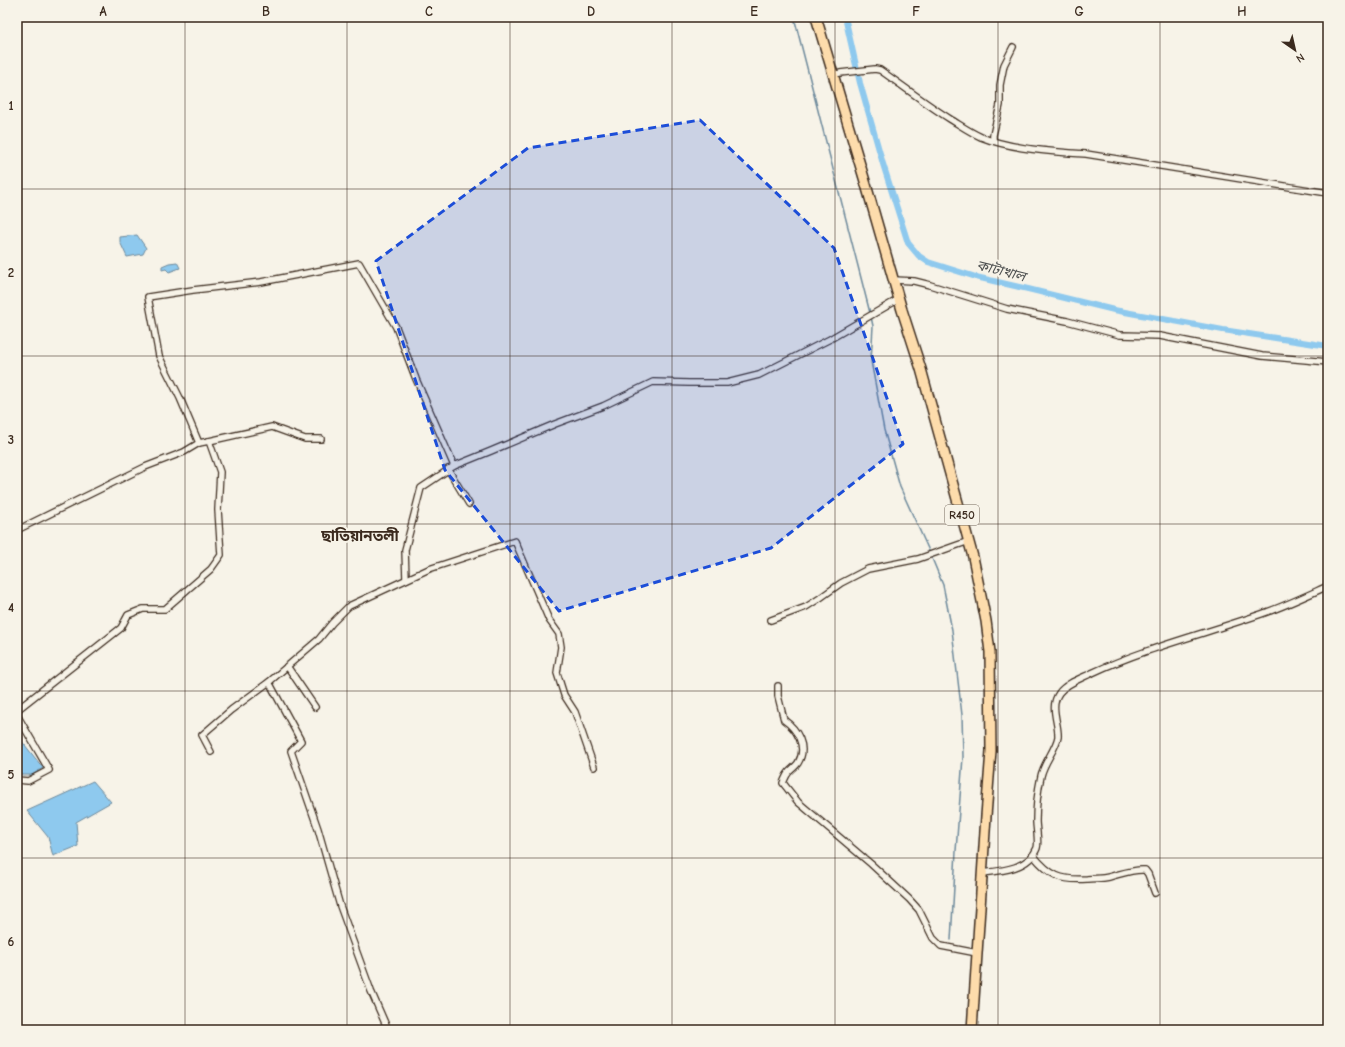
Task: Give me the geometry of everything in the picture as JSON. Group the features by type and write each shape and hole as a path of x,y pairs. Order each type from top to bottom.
{"main road":[{"name":"R450","path":"816,17 837,74 899,299 921,369 969,541 985,614 990,652 991,751 972,1030"}],"street":[{"path":"993,141 993,134 1000,105 1000,85 1004,65 1013,47"},
{"path":"837,74 875,69 880,70 968,131 993,141 1027,148 1086,154 1328,193"},
{"path":"199,443 180,398 159,356 148,297 261,282 359,263 396,327 416,379 454,466"},
{"path":"894,280 914,281 1007,309 1067,321 1120,335 1160,336 1262,356 1328,362"},
{"path":"406,580 405,550 421,488 448,469 555,424 603,406 653,382 689,384 727,383 759,375 830,339 899,299"},
{"path":"17,530 145,467 184,452 199,443 272,427 305,439 321,439"},
{"path":"17,710 121,628 128,615 143,609 165,609 211,569 221,555 218,510 220,472 209,441"},
{"path":"448,469 469,504"},
{"path":"771,620 806,607 841,583 868,569 918,558 969,541"},
{"path":"211,752 202,735 231,710 268,682 318,639 349,606 429,569 515,542 549,620 559,634 561,647 557,673 564,695 576,712 594,767"},
{"path":"982,873 1003,871 1020,865 1033,855 1038,846 1036,819 1041,775 1046,762 1057,744 1058,735 1054,710 1055,699 1059,692 1084,677 1126,658 1177,640 1268,612 1328,586"},
{"path":"287,666 315,707"},
{"path":"268,682 301,741 291,751 318,829 340,906 371,991 388,1030"},
{"path":"778,686 778,696 784,720 796,731 802,749 798,763 788,773 783,783 790,793 809,812 871,864 909,899 919,910 934,938 941,946 977,953"},
{"path":"17,715 49,770 28,782 17,780"},
{"path":"1033,855 1048,871 1057,877 1067,880 1099,879 1127,871 1145,870 1155,893"}],"highlighted area":[{"path":"700,120 834,248 903,444 771,548 559,611 445,470 376,261 528,148"}],"water":[{"path":"137,235 146,248 143,254 127,257 120,242 120,237"},
{"path":"177,262 180,268 169,272 166,269 162,270 162,266"},
{"path":"17,735 43,768 32,775 22,775 17,770"},
{"path":"93,781 111,802 76,822 78,846 53,856 48,837 27,811"}],"waterway":[{"path":"794,17 870,313"},
{"name":"কাটাখাল","path":"845,17 860,83 883,164 908,243 919,256 928,262 976,277 1114,310 1223,330 1328,346"},
{"path":"871,317 873,326 871,361 884,430 900,487 930,553"},
{"path":"931,556 943,585 952,630 962,715 963,757 951,940"}],"district":[{"name":"ছাতিয়ানতলী","path":"360,536"}]}
